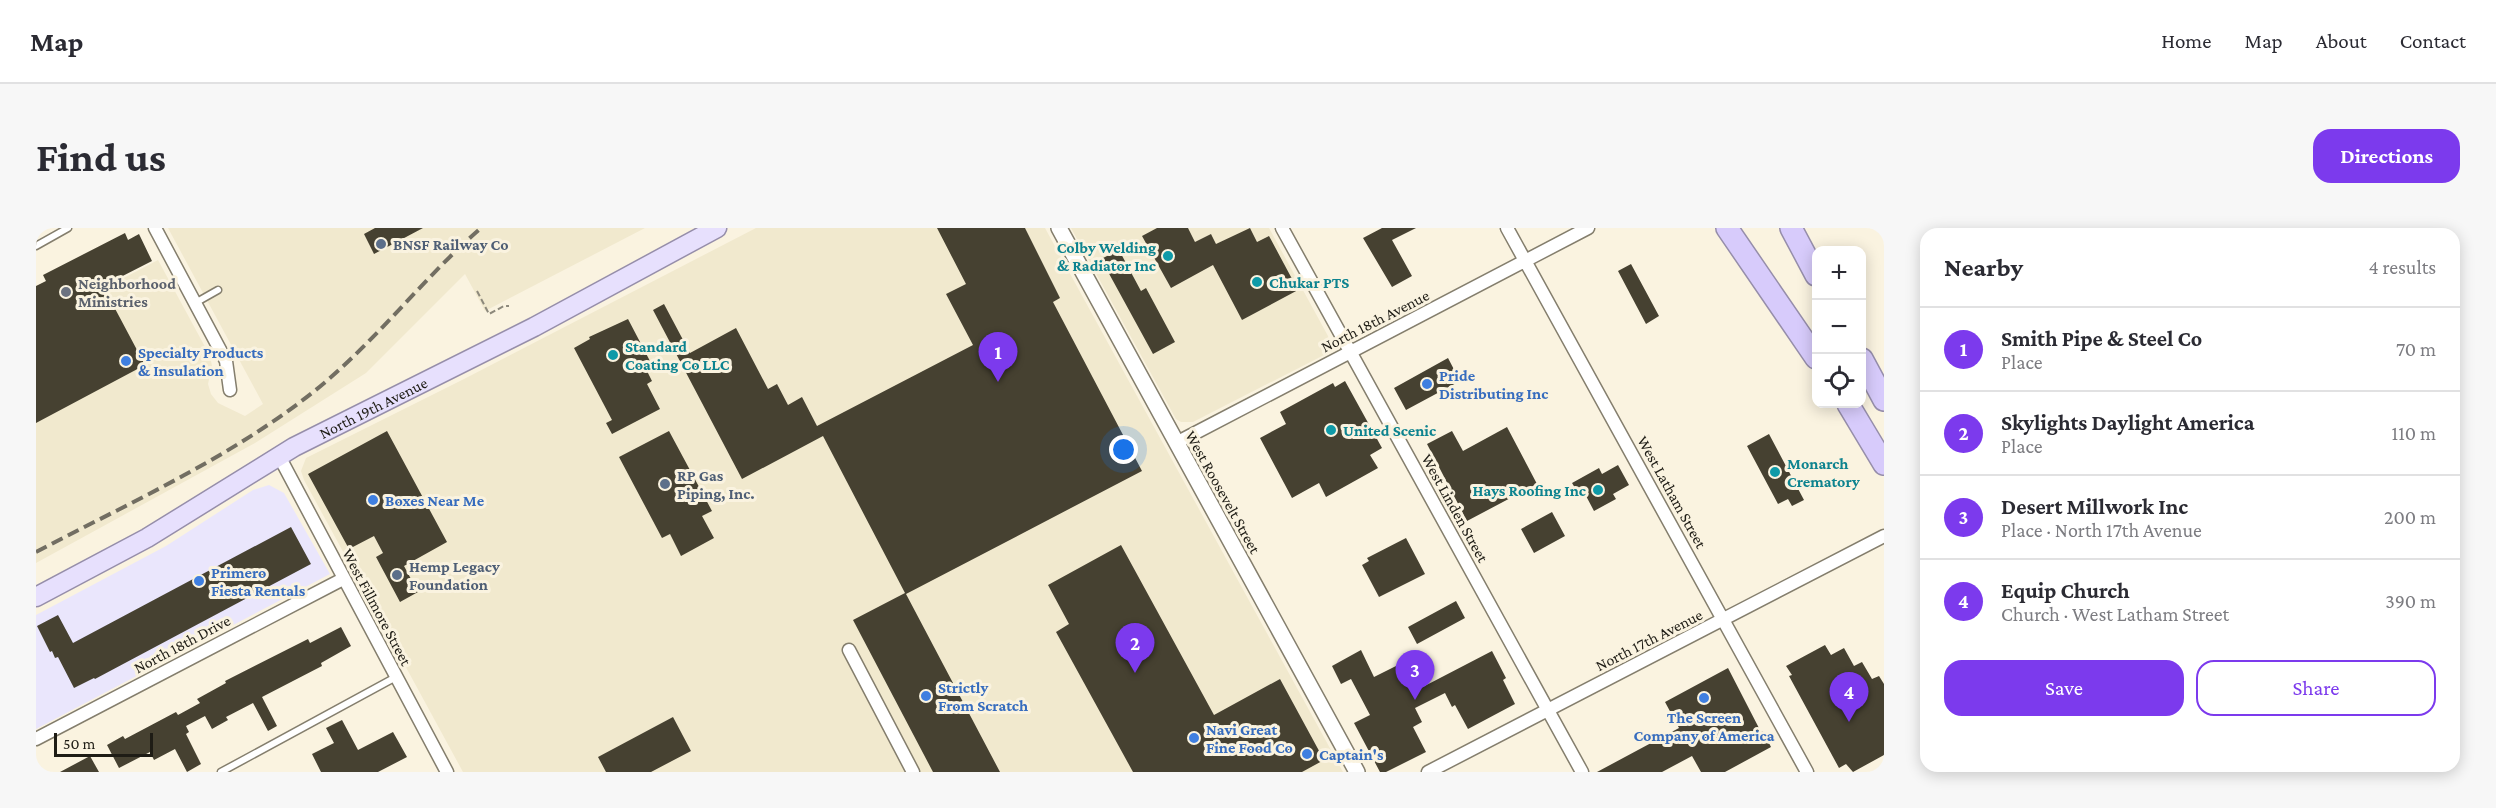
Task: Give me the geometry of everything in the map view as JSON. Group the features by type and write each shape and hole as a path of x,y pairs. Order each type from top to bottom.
{"highway":[{"path":"1727,228 1814,354"},
{"path":"1791,228 1812,267"},
{"path":"1866,366 1884,400"},
{"path":"1850,408 1884,464"}],"main road":[{"name":"North 19th Avenue","path":"36,597 147,538 279,456 534,327 717,228"}],"street":[{"path":"155,228 226,361 230,390"},
{"name":"West Roosevelt Street","path":"1059,228 1357,772"},
{"name":"West Linden Street","path":"1282,228 1582,772"},
{"name":"West Latham Street","path":"1507,228 1808,772"},
{"name":"North 18th Avenue","path":"1176,443 1588,228"},
{"name":"West Fillmore Street","path":"279,456 447,772"},
{"name":"North 17th Avenue","path":"1428,772 1884,536"},
{"name":"North 18th Drive","path":"36,739 343,579"},
{"path":"849,650 913,772"}],"lane":[{"path":"36,246 68,228"},
{"path":"195,303 218,290"},
{"path":"221,772 396,677"}],"path":[{"path":"477,291 489,314 504,306 509,306"}],"shaded area":[{"path":"168,228 645,228 485,311 465,274 366,373 255,443 36,563 36,324 158,260 210,356 212,366 208,384 211,394 218,403 245,416 263,404"},
{"path":"756,228 1045,228 1343,772 463,772 304,480 301,471 306,458"},
{"path":"1071,228 1269,228 1328,336 1331,348 1328,353 1193,422 1181,422 1176,419"},
{"path":"269,485 284,493 330,574 36,729 36,615 166,546 253,490"}],"building":[{"name":"BNSF Railway Co","path":"375,228 423,228 374,254 364,234"},
{"path":"937,228 1025,228 1060,298 1053,302 1142,471 906,594 1000,772 933,772 853,620 905,593 823,436 742,479 653,310 664,304 690,353 736,328 768,389 777,384 788,405 802,397 817,426 973,345 946,294 966,284"},
{"name":"Chukar PTS","path":"1157,228 1188,228 1195,242 1211,234 1216,244 1250,228 1257,242 1269,236 1298,290 1242,320 1213,265 1171,288 1142,236"},
{"path":"1382,228 1416,228 1392,240 1412,276 1392,287 1363,238"},
{"path":"125,233 128,240 139,234 152,261 103,286 145,365 36,423 36,286 46,281 43,275"},
{"path":"1119,250 1141,291 1146,288 1175,342 1153,354 1101,259"},
{"path":"1631,264 1659,316 1646,324 1618,271"},
{"path":"628,319 651,363 645,367 652,381 647,384 660,409 612,434 606,423 612,420 574,348 590,339 589,337"},
{"name":"Pride Distributing Inc","path":"1448,358 1460,381 1406,410 1394,388"},
{"name":"United Scenic","path":"1345,381 1382,448 1370,455 1378,468 1326,497 1319,483 1292,498 1260,438 1286,424 1280,412 1333,383 1335,387"},
{"path":"1507,427 1537,484 1467,521 1427,444 1452,431 1463,451"},
{"name":"Boxes Near Me","path":"387,431 447,542 404,566 418,592 400,602 376,557 383,553 374,536 349,549 308,474"},
{"name":"RP Gas Piping, Inc.","path":"669,431 712,511 702,516 714,538 681,556 670,534 662,538 619,457"},
{"name":"Monarch Crematory","path":"1769,434 1804,500 1792,506 1788,499 1778,504 1747,446"},
{"name":"Hays Roofing Inc","path":"1618,465 1629,485 1613,494 1616,499 1594,511 1585,494 1580,496 1572,483 1599,468 1602,474"},
{"path":"1552,512 1565,536 1534,553 1521,529"},
{"path":"291,527 311,564 74,688 58,657 55,658 52,651 50,652 37,626 58,615 73,643"},
{"path":"1406,538 1425,574 1379,597 1362,565 1369,561 1367,558"},
{"path":"1121,545 1214,715 1280,679 1324,760 1302,772 1133,772 1056,632 1069,624 1048,585"},
{"path":"1456,601 1465,618 1417,644 1408,627"},
{"path":"341,627 351,646 321,663 322,666 262,697 277,726 268,731 253,703 226,717 228,720 212,729 205,716 186,726 189,732 186,734 201,764 187,772 175,749 154,760 150,752 119,768 107,745 123,736 125,739 176,712 178,715 200,703 197,699 226,683 225,681 308,639 310,643"},
{"path":"1825,645 1831,655 1844,648 1854,666 1862,662 1872,679 1879,676 1884,684 1884,755 1853,772 1846,764 1839,768 1789,676 1792,675 1786,666"},
{"path":"1361,650 1374,677 1400,664 1415,691 1492,651 1506,678 1503,680 1515,704 1468,729 1455,705 1452,707 1445,693 1415,708 1422,722 1413,727 1426,752 1386,772 1380,772 1354,723 1370,715 1351,679 1341,684 1332,666"},
{"path":"1728,668 1771,747 1725,772 1701,772 1692,756 1662,772 1597,772 1679,728 1665,702"},
{"path":"673,717 691,751 651,772 606,772 598,757"},
{"path":"342,720 358,750 393,732 407,757 378,772 321,772 312,754 334,743 326,728"},
{"path":"90,756 99,772 60,772"}],"railway":[{"path":"36,552 177,479 247,439 280,417 335,374 481,228"}],"place":[{"name":"BNSF Railway Co","path":"381,244"},
{"name":"Colby Welding & Radiator Inc","path":"1168,256"},
{"name":"Chukar PTS","path":"1257,282"},
{"name":"Neighborhood Ministries","path":"66,292"},
{"name":"Standard Coating Co LLC","path":"613,355"},
{"name":"Specialty Products & Insulation","path":"126,361"},
{"name":"Smith Pipe & Steel Co","path":"998,382"},
{"name":"Pride Distributing Inc","path":"1427,384"},
{"name":"United Scenic","path":"1331,430"},
{"name":"Monarch Crematory","path":"1775,472"},
{"name":"RP Gas Piping, Inc.","path":"665,484"},
{"name":"Hays Roofing Inc","path":"1598,490"},
{"name":"Boxes Near Me","path":"373,500"},
{"name":"Hemp Legacy Foundation","path":"397,575"},
{"name":"Primero Fiesta Rentals","path":"199,581"},
{"name":"Skylights Daylight America","path":"1135,673"},
{"name":"Strictly From Scratch","path":"926,696"},
{"name":"The Screen Company of America","path":"1704,698"},
{"name":"Desert Millwork Inc","path":"1415,700"},
{"name":"Equip Church","path":"1849,722"},
{"name":"Navi Great Fine Food Co","path":"1194,738"},
{"name":"Captain's","path":"1307,754"}]}
